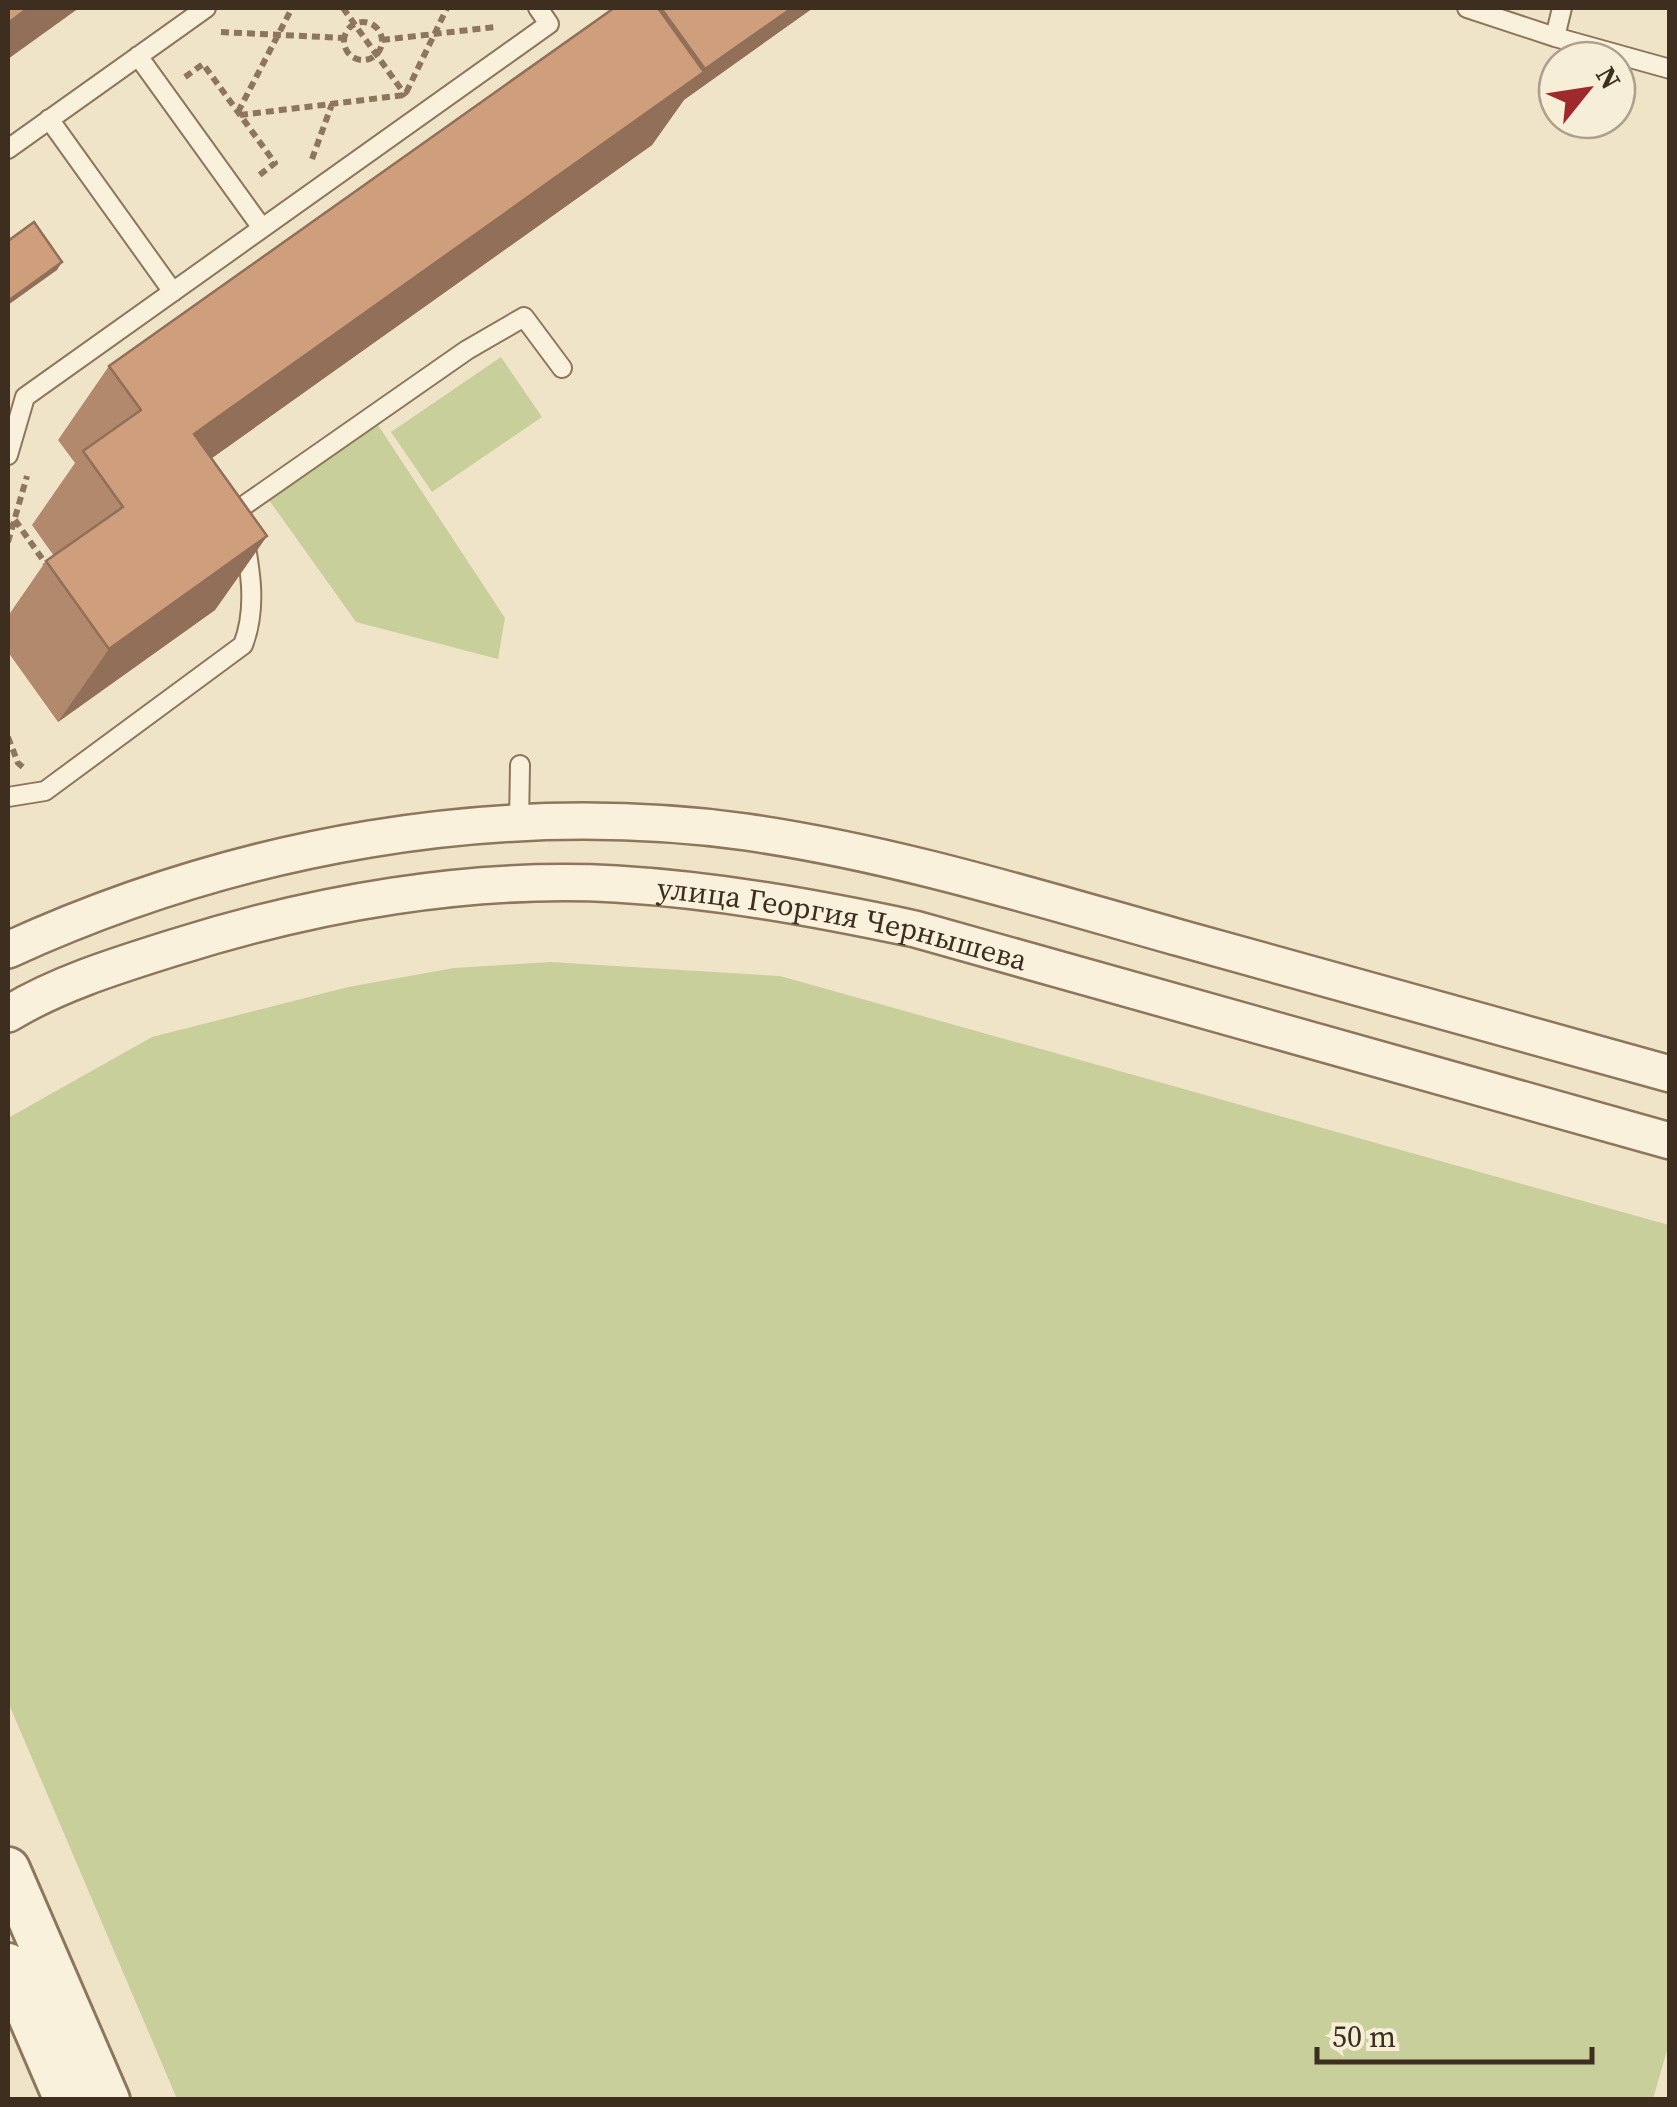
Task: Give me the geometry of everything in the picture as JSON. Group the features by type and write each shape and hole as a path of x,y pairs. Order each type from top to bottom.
{"street":[{"path":"8,950 148,892 266,860 381,836 519,824 659,825 745,832 906,864 1670,1074"},
{"name":"улица Георгия Чернышева","path":"8,1014 110,968 218,934 327,907 461,889 542,884 646,887 817,908 915,929 1670,1141"},
{"path":"8,1869 108,2100"},
{"path":"8,1966 66,2100"}],"lane":[{"path":"8,149 206,8"},
{"path":"8,455 26,397 550,24 538,8"},
{"path":"1467,8 1554,37 1670,68"},
{"path":"1554,37 1562,8"},
{"path":"138,56 262,228"},
{"path":"50,119 173,292"},
{"path":"8,796 45,791 243,645 252,622 252,598 239,509 467,350 524,317 562,368"},
{"path":"519,824 520,766"}],"path":[{"path":"239,114 292,8"},
{"path":"343,8 420,116"},
{"path":"364,22 365,8"},
{"path":"405,94 447,8"},
{"path":"364,22 377,28 382,40 376,55 364,60 352,56 344,46 344,38 354,24 364,22"},
{"path":"382,40 506,26"},
{"path":"205,31 344,38"},
{"path":"183,78 204,64 275,164 255,178"},
{"path":"239,114 405,94"},
{"path":"306,174 332,104"},
{"path":"14,519 52,573"}],"green space":[{"path":"501,357 542,417 432,492 391,432"},
{"path":"378,425 505,618 498,659 356,622 269,500"},
{"path":"550,962 780,976 1669,1225 1670,2040 1653,2099 177,2099 8,1702 8,1118 152,1037 348,987 454,968"}],"building":[{"path":"8,8 28,8 8,23"},
{"path":"614,8 658,8 704,72 194,434 267,536 109,649 46,561 123,507 83,451 141,410 109,366"},
{"path":"661,8 792,8 705,69"},
{"path":"34,222 62,262 8,301 8,241"}]}
